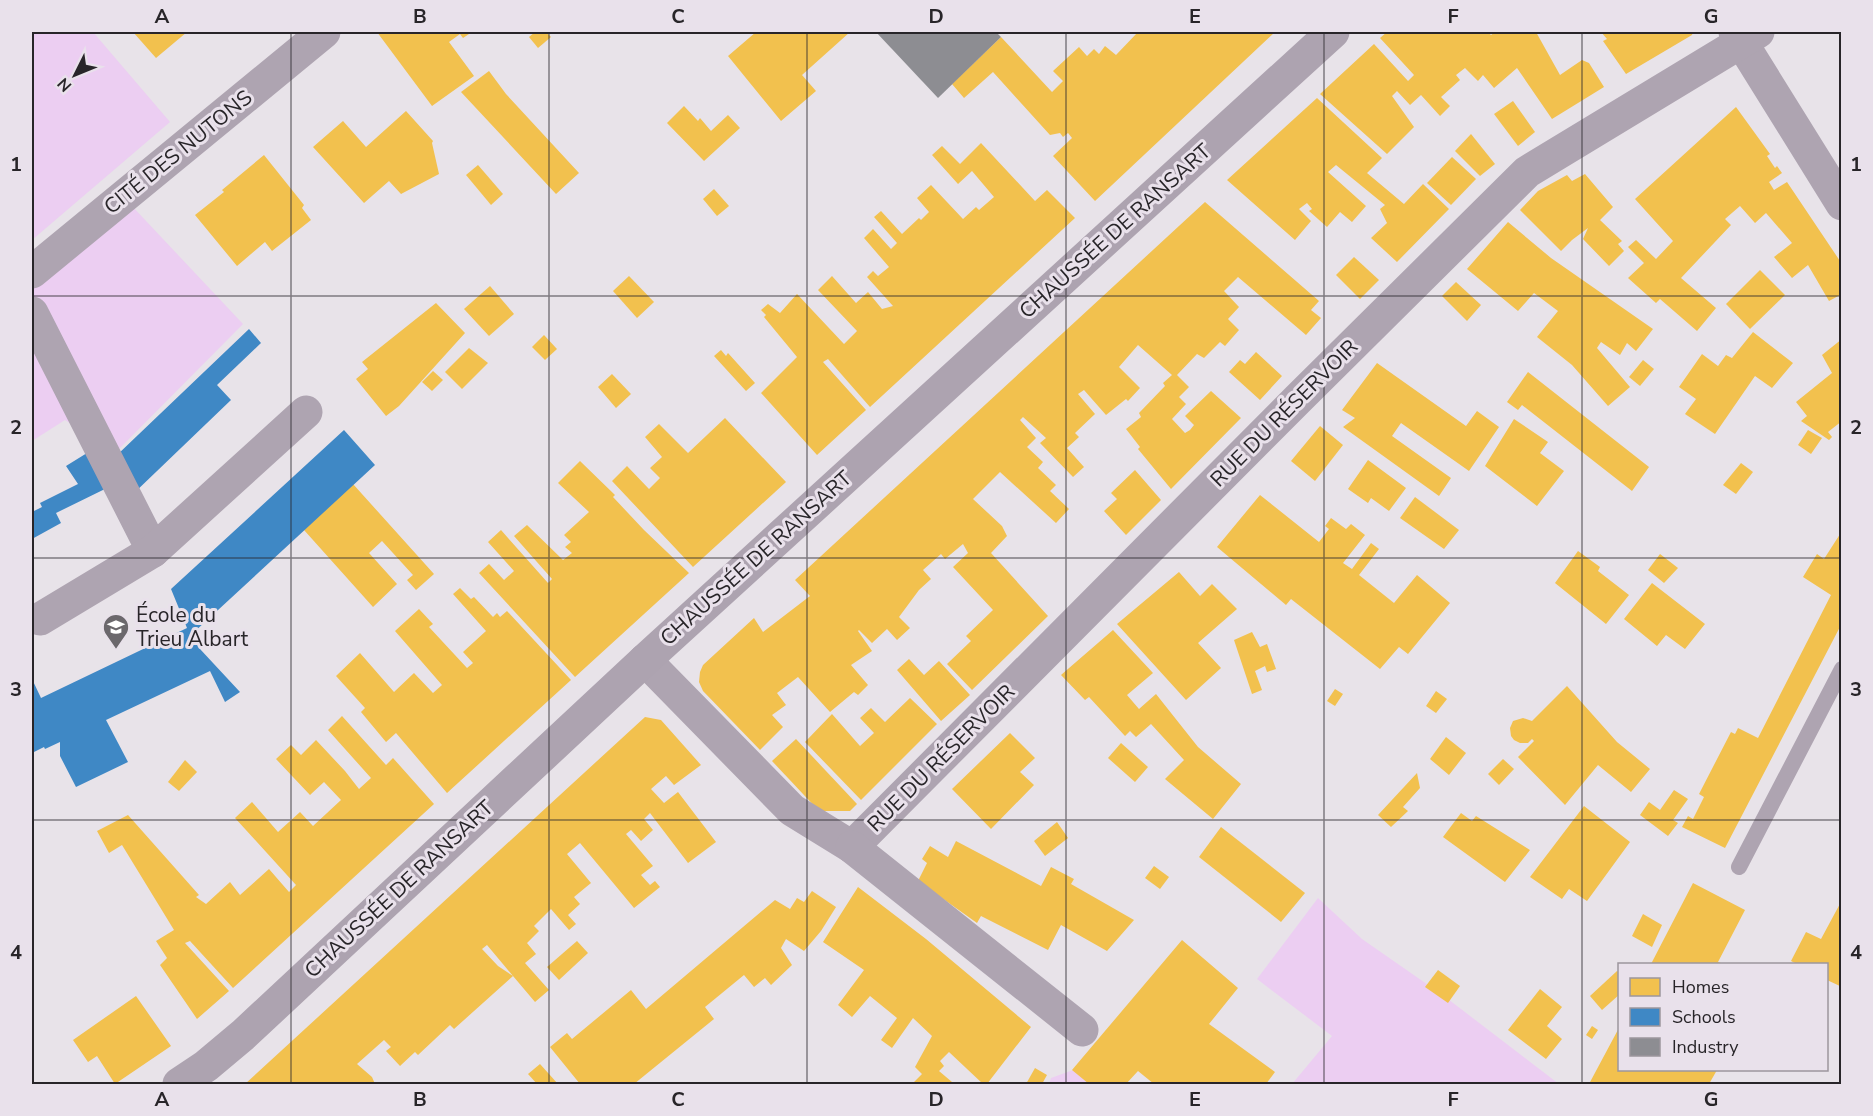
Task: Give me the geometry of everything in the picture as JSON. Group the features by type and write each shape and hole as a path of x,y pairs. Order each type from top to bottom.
{"main road":[{"name":"CHAUSSÉE DE RANSART","path":"178,1084 206,1066 243,1035 645,660 1334,32"}],"street":[{"name":"CITÉ DES NUTONS","path":"32,272 324,32"},
{"name":"RUE DU RÉSERVOIR","path":"852,847 1527,172 1745,34"},
{"path":"1745,34 1842,204"},
{"path":"32,313 153,551"},
{"path":"40,619 153,551 306,412"},
{"name":"RUE DU RÉSERVOIR","path":"645,660 792,810 852,847 1082,1030"}],"lane":[{"path":"1739,867 1842,669"}],"shaded area":[{"path":"32,32 93,32 170,122 32,240"},
{"path":"131,205 243,324 115,453 65,420 32,441 32,265"},
{"path":"1318,898 1362,939 1444,996 1559,1084 1292,1084 1332,1036 1257,979"},
{"path":"1073,1070 1089,1084 1049,1084 1051,1078"}],"building: Homes":[{"path":"133,32 187,32 156,58"},
{"path":"377,32 472,32 463,38 460,34 449,42 474,76 432,106"},
{"path":"535,32 546,32 551,37 538,48 529,37"},
{"path":"756,32 850,32 802,75 816,91 781,121 728,56"},
{"path":"1138,32 1275,32 1095,201 1053,156 1072,138 1068,133 1063,137 1060,133 1050,135 993,72 964,98 952,84 1001,37 1052,92 1063,81 1053,71 1079,47 1087,56 1094,49 1099,54 1105,46 1116,55"},
{"path":"1387,32 1488,32 1491,35 1495,32 1536,32 1560,75 1582,60 1589,63 1604,87 1552,119 1517,68 1494,88 1483,75 1478,81 1465,68 1456,75 1460,80 1441,97 1450,106 1440,116 1421,95 1410,105 1397,91 1392,96 1414,127 1387,154 1320,94 1374,44 1408,81 1414,75 1380,38"},
{"path":"1601,32 1693,32 1692,35 1626,74 1603,41 1607,39"},
{"path":"489,71 506,94 579,173 556,194 461,92"},
{"path":"1317,98 1382,158 1367,173 1404,204 1423,184 1449,209 1397,262 1371,238 1387,223 1380,209 1385,205 1336,165 1328,172 1366,206 1352,222 1340,212 1327,227 1309,211 1312,209 1307,203 1299,209 1311,221 1295,240 1227,180"},
{"path":"1513,101 1535,132 1518,146 1494,114"},
{"path":"684,106 698,121 700,118 711,131 728,115 740,128 704,161 667,123"},
{"path":"1736,107 1770,154 1767,156 1775,168 1777,166 1782,173 1769,182 1774,190 1787,182 1842,264 1842,294 1829,301 1808,265 1792,278 1774,257 1792,243 1766,213 1755,223 1740,206 1725,219 1731,225 1681,278 1716,308 1697,331 1660,299 1656,303 1628,278 1644,263 1628,247 1636,240 1656,259 1673,241 1635,199"},
{"path":"406,111 433,141 439,174 401,194 389,181 364,203 313,147 343,121 366,147"},
{"path":"1471,134 1495,164 1480,176 1455,151"},
{"path":"981,143 1035,201 1047,190 1075,218 870,407 828,359 823,362 866,410 817,455 761,393 797,357 764,317 766,315 761,310 768,304 780,313 797,294 844,344 857,331 818,290 832,276 856,303 868,292 882,309 893,306 867,277 873,271 878,276 889,267 864,238 873,229 891,249 897,243 874,217 881,211 902,234 929,212 917,198 931,185 963,219 976,207 979,210 994,197 972,171 958,184 932,155 942,146 960,164"},
{"path":"264,155 304,205 302,208 311,220 272,251 265,242 237,266 195,215"},
{"path":"1452,157 1476,179 1451,205 1427,183"},
{"path":"478,165 503,194 491,205 466,175"},
{"path":"1585,174 1613,207 1600,220 1622,241 1618,244 1624,251 1609,266 1583,239 1588,228 1561,251 1520,210 1538,191 1567,175 1572,181"},
{"path":"714,189 729,206 717,216 703,199"},
{"path":"1205,202 1319,301 1311,310 1321,318 1306,335 1238,277 1224,291 1239,307 1228,319 1239,330 1225,346 1220,342 1204,358 1197,354 1177,375 1189,387 1179,397 1186,404 1172,419 1185,433 1190,430 1194,425 1185,416 1211,391 1241,418 1171,489 1138,449 1140,447 1126,429 1141,417 1139,413 1165,386 1163,383 1172,375 1138,345 1119,367 1140,388 1128,401 1126,399 1106,415 1084,390 1078,394 1095,414 1075,433 1079,437 1067,448 1084,467 1073,477 1040,443 1046,438 1023,417 1020,420 1036,438 1027,447 1043,462 1038,468 1056,485 1050,491 1069,509 1056,523 1000,472 973,499 1002,526 1007,536 991,553 1048,616 972,690 947,664 971,641 966,636 993,610 953,567 968,553 963,544 945,559 941,554 923,570 931,579 919,590 899,617 910,628 897,640 887,629 872,643 858,631 872,651 851,665 868,685 858,695 854,692 830,712 798,677 777,693 786,705 772,715 783,727 760,750 703,691 699,682 703,665 754,618 763,632 810,596 795,580"},
{"path":"1508,222 1551,258 1653,329 1636,351 1627,343 1620,355 1601,342 1597,348 1630,387 1608,406 1572,365 1537,337 1558,311 1534,293 1518,311 1467,269"},
{"path":"1354,257 1379,280 1360,299 1336,275"},
{"path":"1760,270 1785,295 1750,329 1726,304"},
{"path":"629,276 654,302 637,318 613,291"},
{"path":"1456,282 1481,305 1467,321 1442,296"},
{"path":"490,286 514,314 489,336 464,309"},
{"path":"436,303 465,333 399,406 386,416 356,379 368,369 362,362"},
{"path":"1753,332 1793,363 1772,388 1755,376 1715,434 1685,414 1696,399 1679,387 1702,354 1718,366 1726,355 1732,358"},
{"path":"544,335 557,349 545,360 532,347"},
{"path":"1842,339 1842,421 1828,432 1832,437 1829,440 1801,421 1807,416 1796,402 1832,373 1822,355"},
{"path":"469,348 488,363 462,389 445,372"},
{"path":"721,350 726,356 728,353 755,383 746,391 714,356"},
{"path":"1256,352 1282,376 1260,400 1229,372 1240,360 1245,364"},
{"path":"1643,360 1654,369 1640,386 1629,377"},
{"path":"1377,363 1466,426 1477,411 1499,427 1469,471 1401,423 1392,436 1451,478 1439,496 1343,427 1355,418 1342,410"},
{"path":"433,371 443,380 432,391 422,382"},
{"path":"1528,372 1649,467 1632,491 1522,405 1518,410 1507,402"},
{"path":"612,374 631,394 616,408 598,387"},
{"path":"725,418 786,482 693,567 612,481 627,466 649,489 660,478 650,468 662,457 645,437 659,424 688,453"},
{"path":"1514,419 1548,442 1540,453 1564,471 1537,506 1485,466"},
{"path":"1320,426 1343,445 1315,481 1291,461"},
{"path":"1808,430 1822,438 1811,454 1798,445"},
{"path":"1368,460 1406,488 1389,511 1371,498 1368,503 1348,489"},
{"path":"580,461 615,495 613,497 644,530 689,573 575,677 479,573 489,564 504,580 514,571 488,542 501,530 548,583 552,579 514,536 527,525 563,560 572,553 565,547 571,542 564,535 589,512 558,483"},
{"path":"1741,463 1753,472 1736,494 1723,485"},
{"path":"1135,470 1161,500 1126,535 1104,511 1117,499 1111,493"},
{"path":"353,484 434,574 416,590 407,580 413,575 382,541 369,553 397,584 373,607 304,530"},
{"path":"1260,495 1319,542 1329,529 1325,526 1331,518 1346,529 1351,524 1365,535 1343,563 1352,569 1371,543 1379,549 1359,575 1394,603 1417,575 1450,603 1408,654 1399,647 1380,669 1291,599 1286,605 1217,547"},
{"path":"1415,497 1459,530 1444,549 1400,518"},
{"path":"1842,531 1842,623 1725,848 1682,827 1688,816 1693,819 1704,797 1699,794 1731,732 1735,734 1738,728 1758,738 1831,595 1803,577 1817,554 1824,559"},
{"path":"1578,551 1600,567 1598,571 1629,595 1606,624 1555,583"},
{"path":"1660,554 1678,568 1664,583 1648,570"},
{"path":"1179,572 1200,596 1212,584 1237,609 1198,643 1221,668 1186,700 1117,624"},
{"path":"1652,583 1705,624 1685,649 1666,635 1657,646 1624,619"},
{"path":"460,588 471,599 474,597 493,617 497,613 500,617 507,611 571,680 447,793 396,733 386,742 361,712 365,708 336,676 360,653 394,692 414,673 433,693 442,685 395,631 419,609 433,624 429,627 467,668 473,663 463,652 486,631 453,594"},
{"path":"1113,630 1153,673 1127,695 1139,709 1156,694 1198,747 1241,784 1213,819 1165,779 1184,760 1151,724 1136,737 1130,731 1125,736 1089,697 1085,700 1061,675"},
{"path":"1252,632 1260,647 1267,644 1276,669 1267,672 1265,666 1255,671 1262,690 1252,694 1234,640"},
{"path":"909,659 924,675 939,661 970,695 941,721 897,670"},
{"path":"1567,686 1617,742 1650,769 1631,792 1598,765 1565,805 1518,757 1534,741 1532,739 1528,743 1520,743 1514,740 1510,728 1513,721 1523,718 1532,721"},
{"path":"1335,689 1343,694 1335,706 1327,701"},
{"path":"1436,691 1447,699 1436,713 1426,706"},
{"path":"910,698 937,724 861,800 805,742 832,714 860,746 874,733 860,718 871,708 885,722"},
{"path":"342,716 386,765 393,758 434,804 233,988 190,941 185,943 229,991 197,1019 160,965 167,958 156,941 174,930 122,845 109,853 97,831 128,815 199,895 196,897 206,904 230,882 240,895 269,869 289,892 296,885 235,818 252,802 278,832 300,812 313,826 341,800 324,782 310,795 276,759 291,745 301,755 316,740 359,789 371,778 328,730"},
{"path":"645,717 661,720 701,765 674,785 666,776 651,789 664,803 678,792 716,842 688,863 650,813 644,819 653,830 641,841 631,830 626,834 653,866 641,875 650,885 655,881 660,887 634,908 580,843 567,854 591,883 574,897 580,904 568,915 576,924 569,930 551,909 534,926 539,931 527,943 536,954 525,963 549,990 535,1002 513,976 454,1029 450,1025 418,1055 415,1052 400,1066 386,1051 391,1047 384,1040 357,1064 372,1077 375,1084 245,1084","holes":["487,945 513,976 498,966 482,949"]},
{"path":"1010,733 1035,758 1020,772 1034,785 991,829 952,789"},
{"path":"1446,737 1466,753 1449,775 1430,759"},
{"path":"796,739 857,804 850,811 819,811 772,761"},
{"path":"1121,743 1148,767 1135,782 1108,758"},
{"path":"1503,759 1514,769 1499,785 1488,774"},
{"path":"185,760 197,772 179,791 168,782"},
{"path":"1417,773 1420,788 1403,807 1408,811 1391,827 1378,815"},
{"path":"1674,790 1688,799 1673,820 1678,823 1668,836 1640,815 1649,802 1660,810"},
{"path":"1584,806 1630,842 1587,901 1569,889 1562,899 1530,877"},
{"path":"1461,813 1472,821 1476,816 1530,850 1505,882 1443,837"},
{"path":"1057,822 1068,838 1045,856 1034,841"},
{"path":"1221,827 1305,893 1281,922 1199,857"},
{"path":"956,841 1041,886 1051,867 1074,879 1071,884 1134,920 1107,951 1061,925 1048,950 981,916 977,923 918,881 927,863 922,859 930,846 948,857"},
{"path":"1154,866 1169,877 1160,889 1145,878"},
{"path":"1693,883 1745,910 1718,962 1721,963 1652,963"},
{"path":"858,887 926,939 1031,1027 987,1084 983,1084 949,1052 940,1061 944,1066 939,1071 952,1082 950,1084 912,1084 922,1074 915,1067 932,1036 913,1018 892,1048 881,1040 897,1018 870,996 852,1017 838,1005 864,970 823,942"},
{"path":"812,891 836,907 821,931 804,951 786,939 781,948 792,965 771,985 765,978 754,987 744,975 705,1007 714,1019 634,1084 580,1084 550,1047 567,1033 572,1039 631,990 646,1009 775,900 790,909 797,898 804,902"},
{"path":"1842,900 1842,987 1828,980 1828,963 1791,961 1806,932 1821,939"},
{"path":"1643,914 1662,925 1652,947 1632,936"},
{"path":"1182,940 1238,988 1209,1024 1275,1072 1266,1084 1154,1084 1138,1071 1126,1084 1089,1084 1072,1070"},
{"path":"577,941 588,953 559,980 547,967"},
{"path":"1438,970 1460,986 1448,1003 1425,987"},
{"path":"1618,972 1618,996 1602,1010 1590,996"},
{"path":"1540,989 1562,1007 1547,1026 1562,1039 1546,1059 1508,1030"},
{"path":"136,996 171,1046 115,1084 97,1056 88,1062 73,1040"},
{"path":"1592,1026 1598,1030 1592,1039 1586,1035"},
{"path":"1618,1030 1618,1071 1716,1071 1709,1084 1589,1084"},
{"path":"540,1064 558,1084 537,1084 528,1074"},
{"path":"1035,1068 1047,1075 1042,1084 1026,1084"}],"building: Schools":[{"path":"249,329 261,343 217,385 231,400 132,495 116,456"},
{"path":"344,430 375,465 192,634 200,649 240,692 225,702 210,671 106,720 128,762 76,787 60,756 60,742 32,753 32,679 41,698 187,628 171,589"},
{"path":"87,453 107,488 56,513 61,523 32,539 32,512 42,507 40,503 78,484 66,466"}],"building: Industry":[{"path":"876,32 996,32 1001,37 938,98"}],"place":[{"name":"École du Trieu Albart","path":"116,650"}]}
